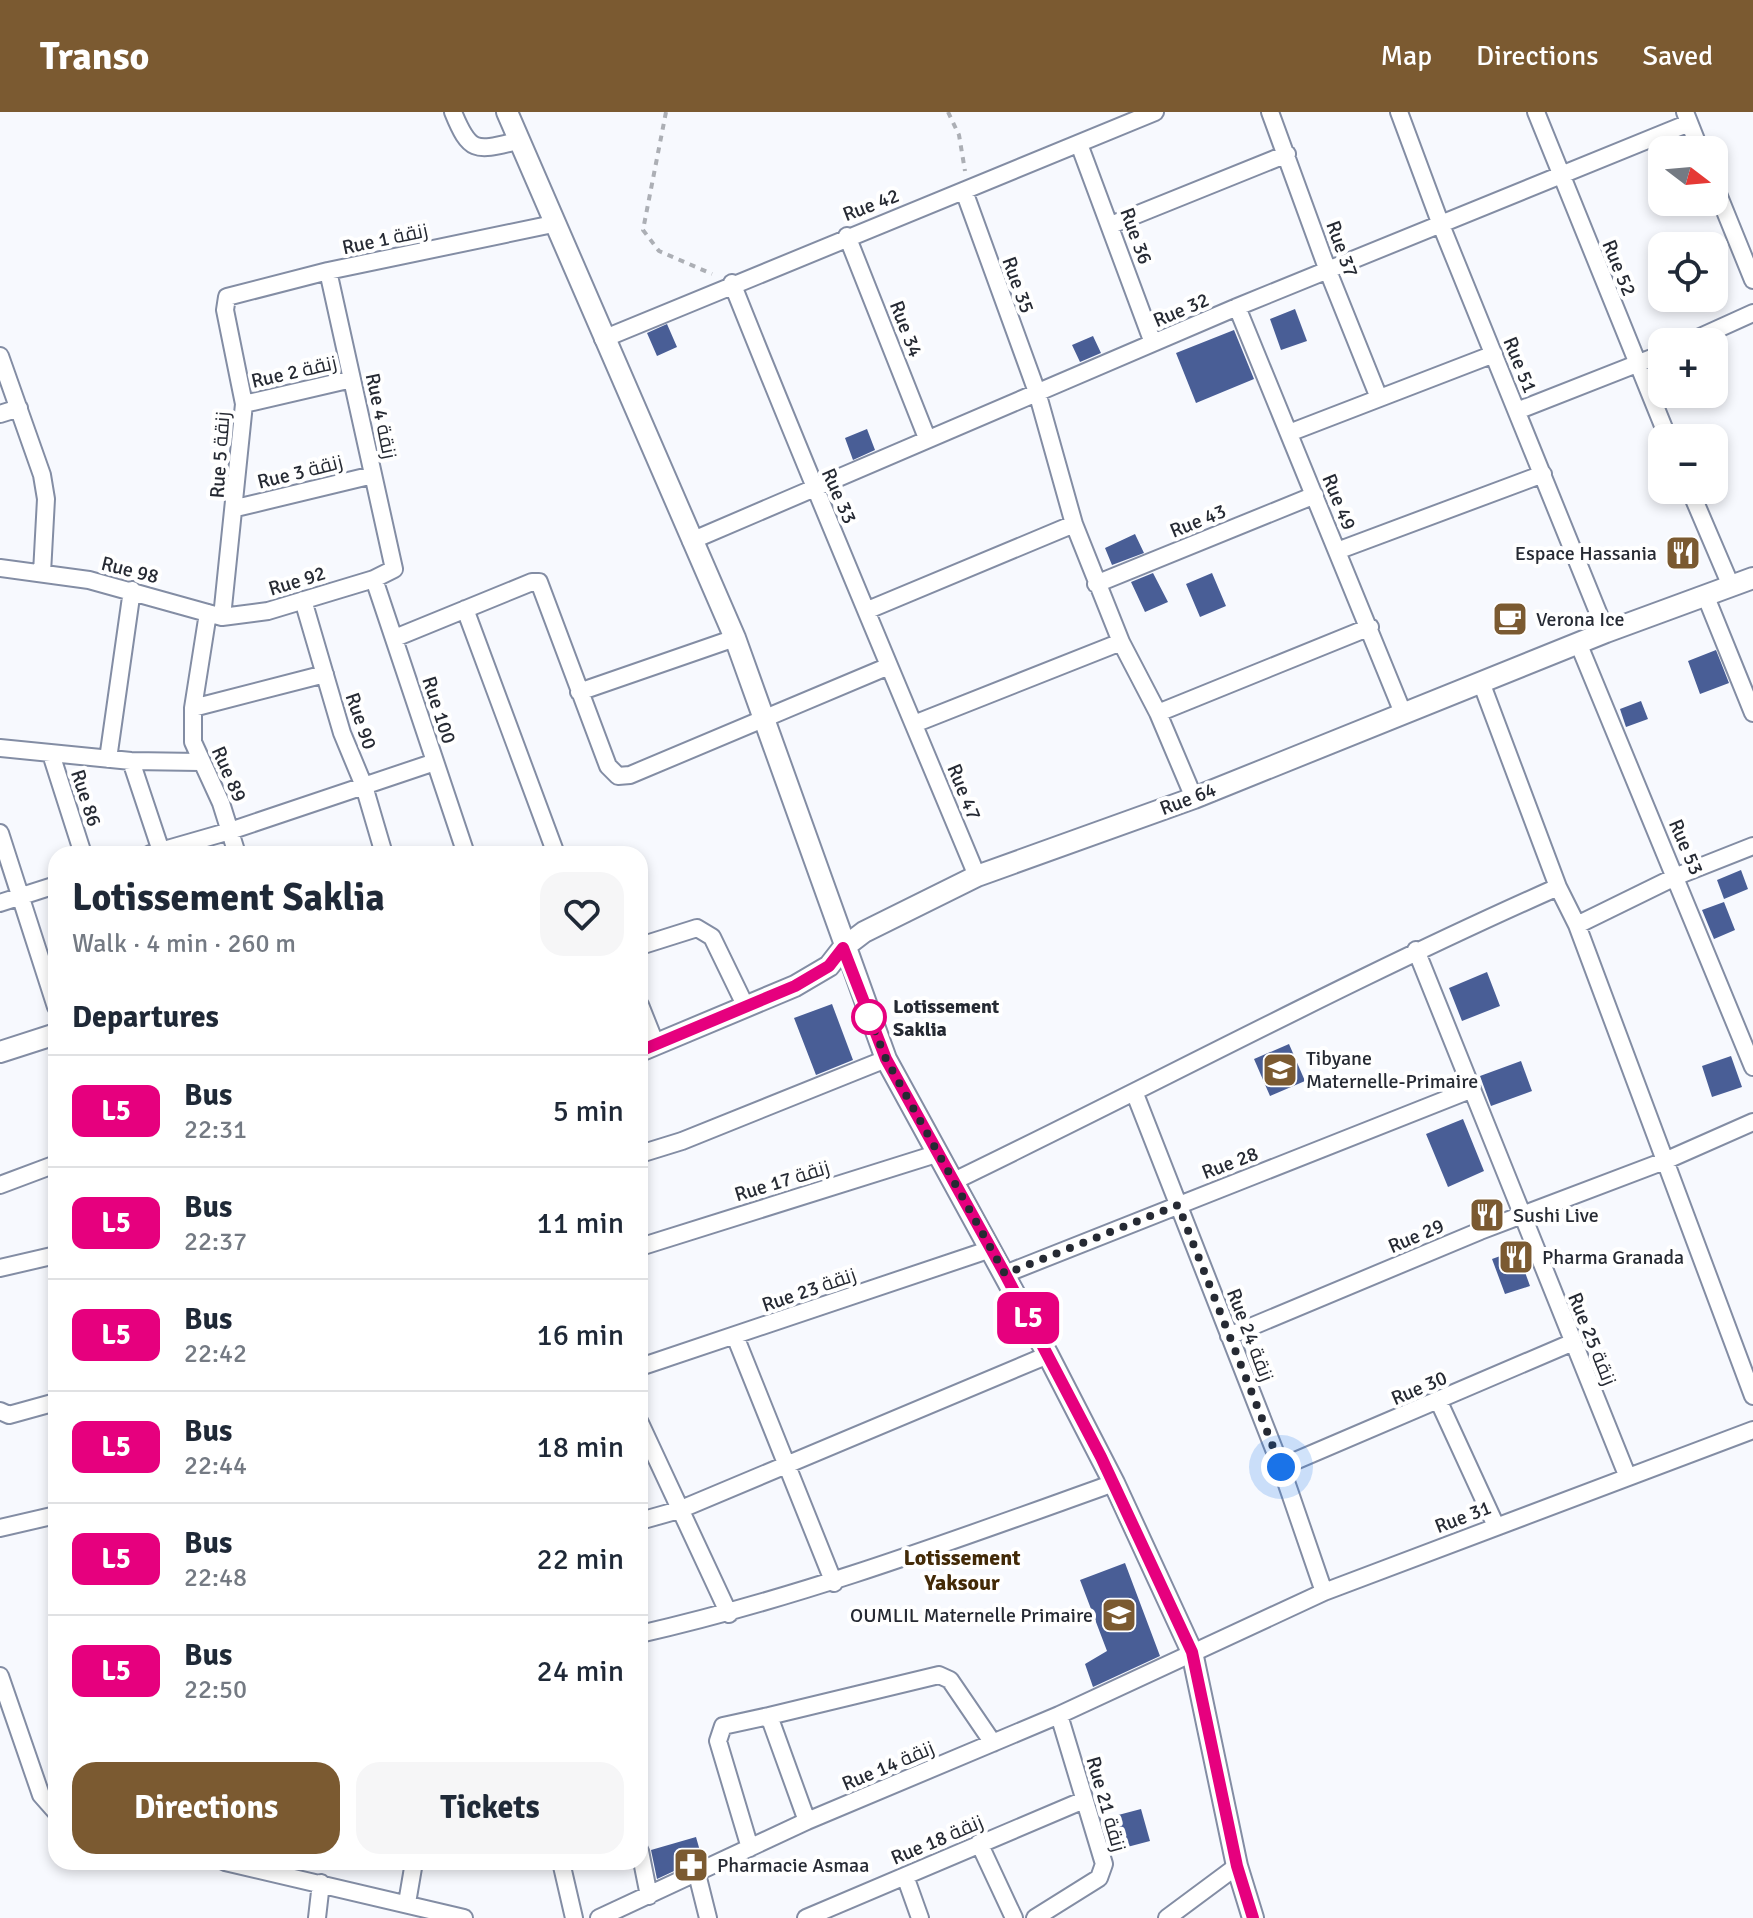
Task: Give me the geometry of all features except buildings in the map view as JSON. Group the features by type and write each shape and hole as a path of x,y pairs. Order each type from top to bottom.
{"street":[{"path":"453,112 464,140 471,145 488,148 517,141"},
{"path":"507,112 735,638 843,948 886,1059 1048,1355 1114,1483 1192,1652 1237,1866 1253,1918"},
{"name":"Rue 42","path":"603,339 732,283 1155,112"},
{"name":"Rue 37","path":"1270,112 1328,271 1379,398"},
{"name":"Rue 51","path":"1399,112 1441,225 1606,632"},
{"name":"Rue 52","path":"1536,112 1662,424"},
{"name":"Rue 32","path":"691,541 1237,307 1561,177 1687,118"},
{"name":"Rue 36","path":"1079,144 1153,343"},
{"path":"1111,225 1287,154"},
{"name":"Rue 35","path":"964,191 1037,392 1074,524 1096,584 1121,642 1158,713 1194,798"},
{"path":"1727,216 1753,280"},
{"name":"Rue 1 زنقة","path":"227,297 328,271 553,224"},
{"name":"Rue 34","path":"847,236 927,438"},
{"name":"Rue 4 زنقة","path":"328,271 394,569"},
{"name":"Rue 33","path":"732,283 813,488 868,610 914,724"},
{"name":"Rue 5 زنقة","path":"215,615 236,508 244,404 225,310 227,297"},
{"name":"Rue 49","path":"1237,307 1403,713"},
{"path":"1720,328 1753,313"},
{"path":"1289,433 1494,354"},
{"path":"0,356 46,499 42,573"},
{"path":"1517,411 1648,361"},
{"name":"Rue 2 زنقة","path":"244,404 352,379"},
{"path":"0,414 19,408"},
{"path":"1337,551 1543,474"},
{"name":"Rue 3 زنقة","path":"236,508 373,475"},
{"name":"Rue 43","path":"1096,584 1315,495"},
{"path":"1696,504 1731,586"},
{"path":"868,610 1074,524"},
{"name":"Rue 98","path":"0,568 132,590 215,615"},
{"name":"Rue 92","path":"215,615 240,617 374,579 394,569"},
{"name":"Rue 64","path":"648,1048 813,976 829,966 843,948 887,919 977,876 1194,798 1606,632 1753,578"},
{"name":"Rue 100","path":"374,579 463,846"},
{"path":"395,638 539,582 608,766 618,776 630,775 889,666"},
{"path":"108,759 132,590"},
{"path":"1706,597 1753,713"},
{"name":"Rue 90","path":"303,600 342,733 364,786 382,846"},
{"path":"465,609 553,846"},
{"name":"Rue 89","path":"215,615 193,708 193,742 216,790 235,846"},
{"path":"1158,713 1370,627"},
{"path":"579,692 735,638"},
{"path":"914,724 1121,642"},
{"name":"Rue 53","path":"1579,645 1677,876 1753,1067"},
{"path":"193,708 325,674"},
{"path":"1481,682 1558,887 1577,925 1667,1160 1753,1396"},
{"name":"Rue 47","path":"914,724 977,876"},
{"path":"0,748 131,761 200,762"},
{"name":"Rue 86","path":"51,754 80,846"},
{"path":"131,761 156,846"},
{"path":"181,846 435,762"},
{"path":"0,833 48,983"},
{"path":"1577,925 1677,876 1753,846"},
{"path":"952,1182 1135,1094 1416,950 1558,887"},
{"path":"0,903 48,888"},
{"path":"648,943 697,928 705,930 712,937 745,1005"},
{"name":"Rue 25 زنقة","path":"1416,950 1571,1343 1627,1475"},
{"path":"0,1052 48,1037"},
{"path":"648,1152 682,1141 886,1059"},
{"name":"Rue 28","path":"1005,1274 1470,1090"},
{"name":"Rue 24 زنقة","path":"1135,1094 1281,1467 1324,1592"},
{"name":"Rue 29","path":"1229,1336 1667,1160 1753,1122"},
{"name":"Rue 17 زنقة","path":"648,1244 936,1154"},
{"path":"0,1185 48,1167"},
{"name":"Rue 23 زنقة","path":"648,1364 991,1249"},
{"path":"0,1268 48,1257"},
{"path":"735,1336 784,1466 834,1583"},
{"name":"Rue 30","path":"1281,1467 1571,1343"},
{"path":"648,1519 679,1510 1048,1355"},
{"path":"1439,1402 1496,1526"},
{"path":"0,1411 9,1415 48,1404"},
{"name":"Rue 31","path":"1192,1652 1324,1592 1627,1475 1753,1430"},
{"path":"648,1441 729,1614"},
{"path":"648,1632 729,1614 834,1583 1114,1483"},
{"path":"0,1528 48,1517"},
{"name":"Rue 14 زنقة","path":"599,1918 807,1821 1059,1715 1192,1652"},
{"path":"750,1848 718,1733 723,1726 939,1675 950,1680 993,1743"},
{"path":"0,1676 41,1795 48,1803"},
{"name":"Rue 21 زنقة","path":"1035,1918 1102,1873 1102,1856 1059,1715"},
{"path":"769,1716 807,1821"},
{"name":"Rue 18 زنقة","path":"806,1918 1084,1800"},
{"path":"979,1843 1014,1918"},
{"path":"1167,1918 1237,1866"},
{"path":"262,1870 464,1918"},
{"path":"407,1903 413,1870"},
{"path":"563,1870 574,1918"},
{"path":"644,1870 649,1896"},
{"path":"697,1874 708,1918"},
{"path":"905,1876 920,1918"},
{"path":"317,1918 321,1883"}],"path":[{"path":"666,112 644,210 646,238 659,251 732,283"},
{"path":"948,112 962,148 964,191"}],"bus line":[{"name":"L5","path":"648,1048 795,986 829,966 843,948 886,1059 1005,1274 1101,1457 1192,1652 1237,1866 1253,1918"}],"place":[{"name":"Espace Hassania","path":"1683,553"},
{"name":"Verona Ice","path":"1510,619"},
{"name":"Lotissement Saklia","path":"869,1017"},
{"name":"Tibyane Maternelle-Primaire","path":"1280,1070"},
{"name":"Sushi Live","path":"1487,1215"},
{"name":"Pharma Granada","path":"1516,1257"},
{"name":"OUMLIL Maternelle Primaire","path":"1119,1615"},
{"name":"Pharmacie Asmaa","path":"691,1865"}],"district":[{"name":"Lotissement Yaksour","path":"962,1570"}],"route":[{"path":"869,1017 864,1004 886,1059 1005,1274 1178,1205 1281,1467"}]}
